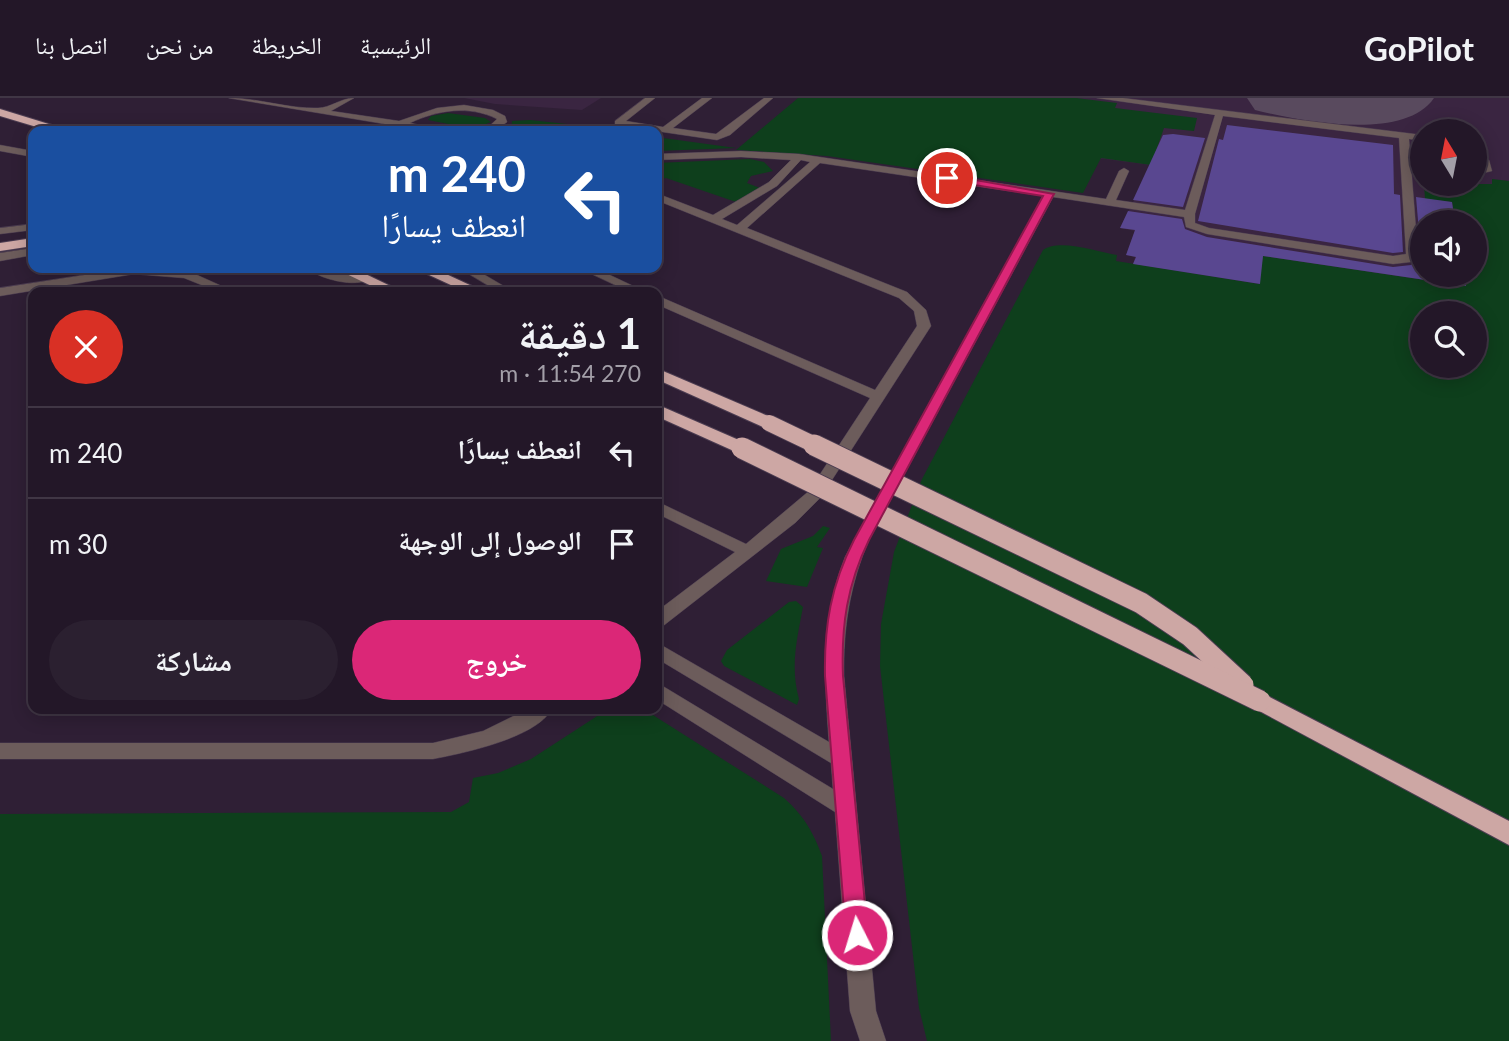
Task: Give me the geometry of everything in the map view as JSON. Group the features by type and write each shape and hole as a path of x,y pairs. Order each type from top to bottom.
{"highway":[{"path":"0,112 45,126"},
{"path":"0,247 28,243"},
{"path":"353,273 385,287"},
{"path":"433,273 466,287"},
{"path":"662,376 769,423 1141,603 1190,636 1260,701"},
{"path":"662,412 742,448 1260,701 1509,834"}],"street":[{"path":"233,98 390,125 433,110 459,109 502,118 502,122 496,126"},
{"path":"321,112 350,98"},
{"path":"626,126 618,121 651,98"},
{"path":"663,131 708,98"},
{"path":"663,131 710,137 723,135 769,98"},
{"path":"1101,98 1410,136"},
{"path":"1220,112 1188,223 1200,230 1393,260 1407,259 1412,255 1410,165 1404,135"},
{"path":"0,148 28,153"},
{"path":"662,157 741,154 819,159 1189,214"},
{"path":"714,219 773,184 799,157"},
{"path":"739,229 819,159"},
{"path":"1110,202 1124,171"},
{"path":"873,1041 863,1011 841,759 833,638 838,602 847,569 1049,194"},
{"path":"662,198 902,295 920,310 924,326 877,396 844,454 815,494 748,552 662,617"},
{"path":"0,231 28,228"},
{"path":"0,257 28,253"},
{"path":"33,287 124,273"},
{"path":"194,273 220,287"},
{"path":"324,273 334,277 365,278"},
{"path":"474,273 499,287"},
{"path":"596,273 628,287"},
{"path":"0,292 28,288"},
{"path":"662,302 877,396"},
{"path":"662,509 748,552"},
{"path":"662,653 841,759"},
{"path":"662,693 846,808"},
{"path":"0,751 433,751 483,741 511,729 534,714"},
{"path":"858,1041 863,1011"}],"shaded area":[{"path":"464,98 601,98 582,110 495,104"},
{"path":"865,98 1509,98 1509,181 1492,180 1509,254 1482,301 1410,301 1410,304 1133,264 1135,257 1126,255 1135,231 1120,228 1134,200 1142,200 1151,165 1059,153"}],"green space":[{"path":"798,98 1076,98 1117,103 1115,108 1197,118 1194,131 1164,128 1151,165 1101,158 1083,193 827,156 736,150"},
{"path":"448,113 485,118 491,122 481,126 459,126 428,120 431,116"},
{"path":"530,120 586,126 512,126 512,121"},
{"path":"662,138 736,148 662,151"},
{"path":"750,159 764,162 773,171 751,176 747,183 760,188 736,202 666,178 662,179 662,163"},
{"path":"1492,179 1509,181 1509,1041 927,1041 919,1008 880,666 881,624 894,552 922,479 1043,250 1059,245 1079,247 1117,255 1116,261 1259,284 1263,256 1410,278 1410,287 1487,287 1487,210 1453,210 1452,202 1425,199 1425,196 1488,196 1488,184 1492,184"},
{"path":"823,526 830,528 817,547 823,548 807,587 766,581 781,549 813,536"},
{"path":"796,601 803,607 795,653 799,699 797,705 724,666 721,661 727,650 789,602"},
{"path":"600,714 651,714 784,798 807,824 822,856 831,1041 0,1041 0,814 451,812 469,802 473,778 498,773 531,759"}],"building":[{"path":"1227,125 1393,145 1394,194 1400,195 1403,252 1393,253 1198,221 1219,139 1223,140"},
{"path":"1163,135 1205,138 1183,207 1133,200"},
{"path":"1416,197 1452,202 1453,210 1417,210"},
{"path":"1128,211 1182,219 1185,229 1207,237 1393,267 1410,265 1410,278 1263,256 1260,284 1133,264 1136,257 1126,255 1135,230 1120,228"}],"taxiway":[{"path":"1275,98 1342,107 1378,107 1406,98"}],"route":[{"path":"857,935 834,676 833,638 838,602 847,569 861,540 1049,194 947,178"}]}
